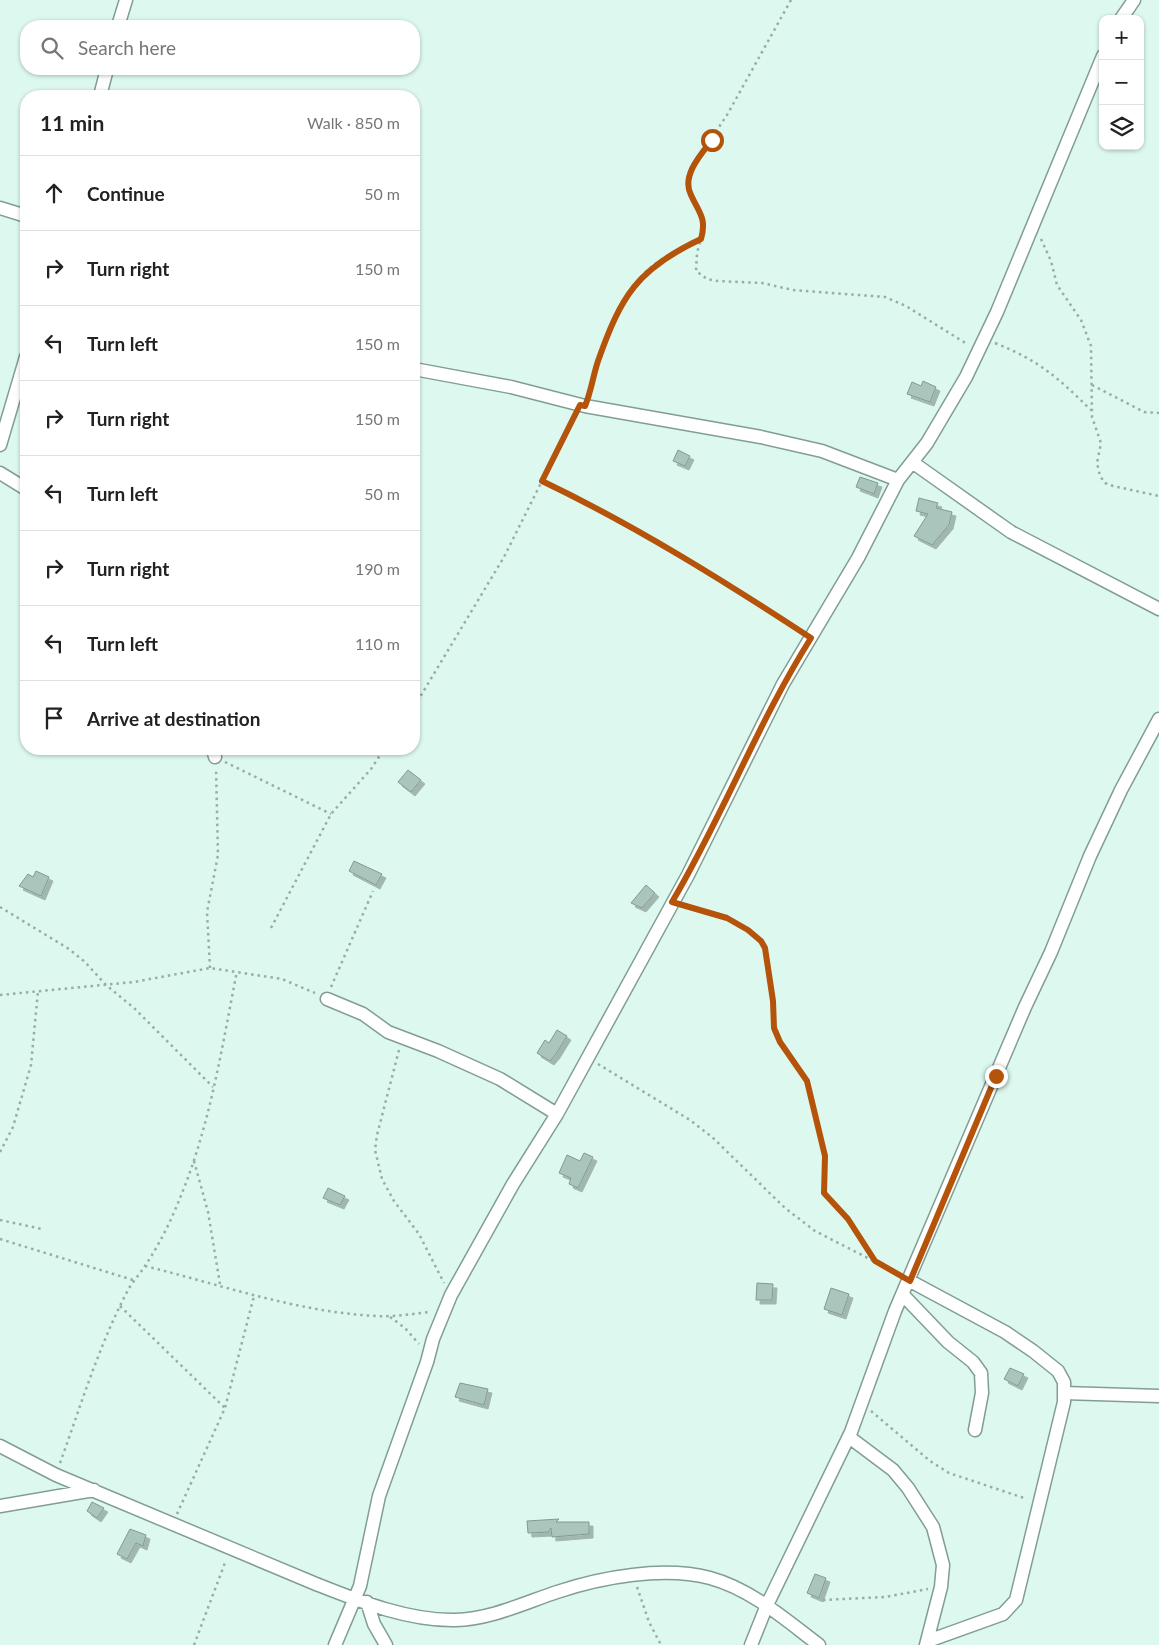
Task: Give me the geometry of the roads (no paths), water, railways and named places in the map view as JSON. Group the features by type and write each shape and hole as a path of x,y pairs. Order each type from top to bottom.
{"street":[{"path":"120,20 126,0"},
{"path":"1124,15 1134,0"},
{"path":"386,1645 361,1601 360,1586 379,1496 427,1362 433,1339 445,1310 513,1184 557,1114 705,842 765,716 858,558 898,480 926,443 961,385 984,338 1033,225 1101,60"},
{"path":"102,90 105,75"},
{"path":"0,208 20,214"},
{"path":"420,371 511,388 583,406 761,437 822,451 898,480"},
{"path":"0,445 20,378"},
{"path":"912,462 1011,532 1159,609"},
{"path":"0,473 20,485"},
{"path":"751,1645 767,1605 849,1437 903,1295 958,1163 1051,952 1090,856 1121,790 1159,719"},
{"path":"327,999 363,1014 388,1032 438,1051 500,1079 557,1114"},
{"path":"910,1281 1005,1332 1058,1371 1064,1382 1064,1402 1016,1600 1003,1614 927,1643"},
{"path":"903,1295 948,1342 973,1362 981,1373 982,1393 975,1430"},
{"path":"1064,1393 1159,1396"},
{"path":"849,1437 892,1470 927,1516 939,1545 942,1566 941,1587 927,1643"},
{"path":"0,1446 56,1475 231,1549 361,1601 418,1617 455,1620 500,1613 558,1592 604,1579 632,1575 692,1576 711,1579 734,1588 767,1605 820,1645"},
{"path":"0,1506 94,1490"},
{"path":"336,1645 361,1601"}]}
